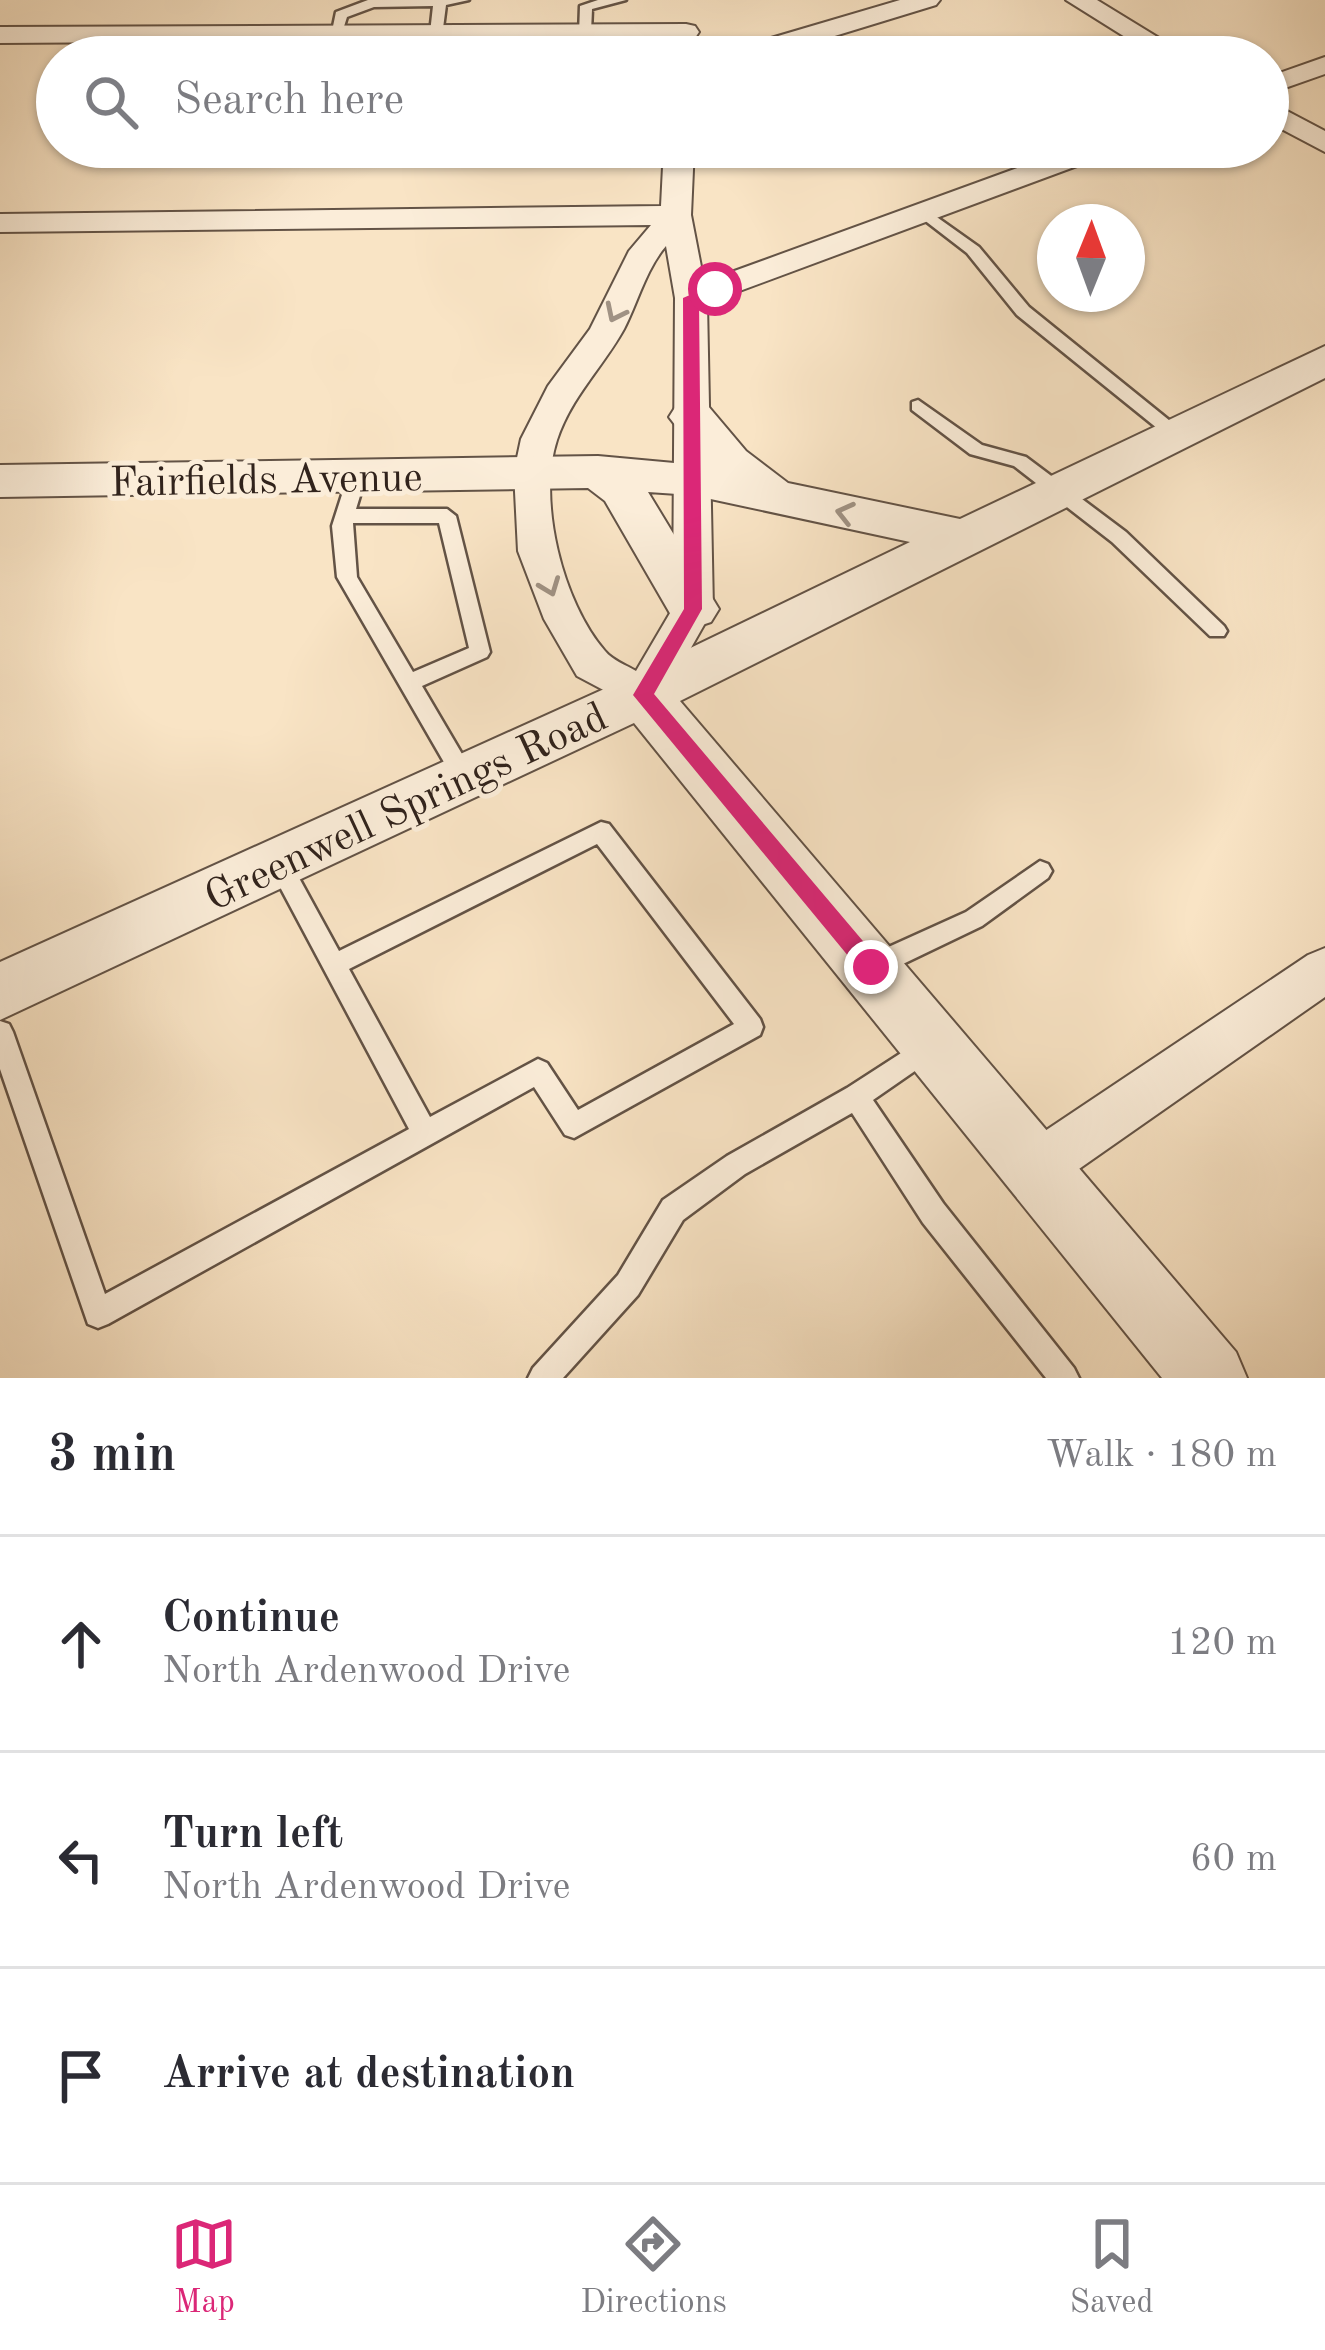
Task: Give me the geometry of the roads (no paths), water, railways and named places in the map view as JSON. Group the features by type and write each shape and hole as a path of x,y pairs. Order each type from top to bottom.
{"street":[{"path":"686,36 688,0"},
{"path":"807,36 927,0"},
{"path":"1079,0 1140,36"},
{"path":"0,34 437,33 582,13 658,36"},
{"path":"1289,78 1325,65"},
{"path":"1289,122 1325,143"},
{"path":"643,695 693,609 691,298 676,214 678,168"},
{"path":"691,298 1044,168"},
{"path":"0,223 676,214"},
{"path":"676,214 645,250 606,331 565,386 539,439 532,472 537,551 563,620 592,665 643,695 1210,1378"},
{"name":"Greenwell Springs Road","path":"0,992 643,695 1325,360"},
{"path":"692,417 729,462 772,495"},
{"name":"Fairfields Avenue","path":"0,482 351,496 532,472 598,472 692,479 960,536"},
{"path":"598,472 623,490 693,609"},
{"path":"1037,1167 1325,970"}],"lane":[{"path":"336,33 341,15 373,3 463,0"},
{"path":"582,13 620,0"},
{"path":"437,33 440,2"},
{"path":"924,212 973,250 1023,311 1174,434"},
{"path":"918,406 976,450 1020,461 1119,537 1216,631"},
{"path":"409,683 480,652 447,516 351,496 342,553 347,578 464,777"},
{"path":"0,1032 98,1314 538,1071 574,1126 751,1027 601,831 334,965"},
{"path":"278,863 426,1135"},
{"path":"871,967 974,919 1040,871"},
{"path":"543,1378 628,1285 673,1210 736,1165 856,1097 934,1043"},
{"path":"856,1097 933,1213 1064,1378"}]}
